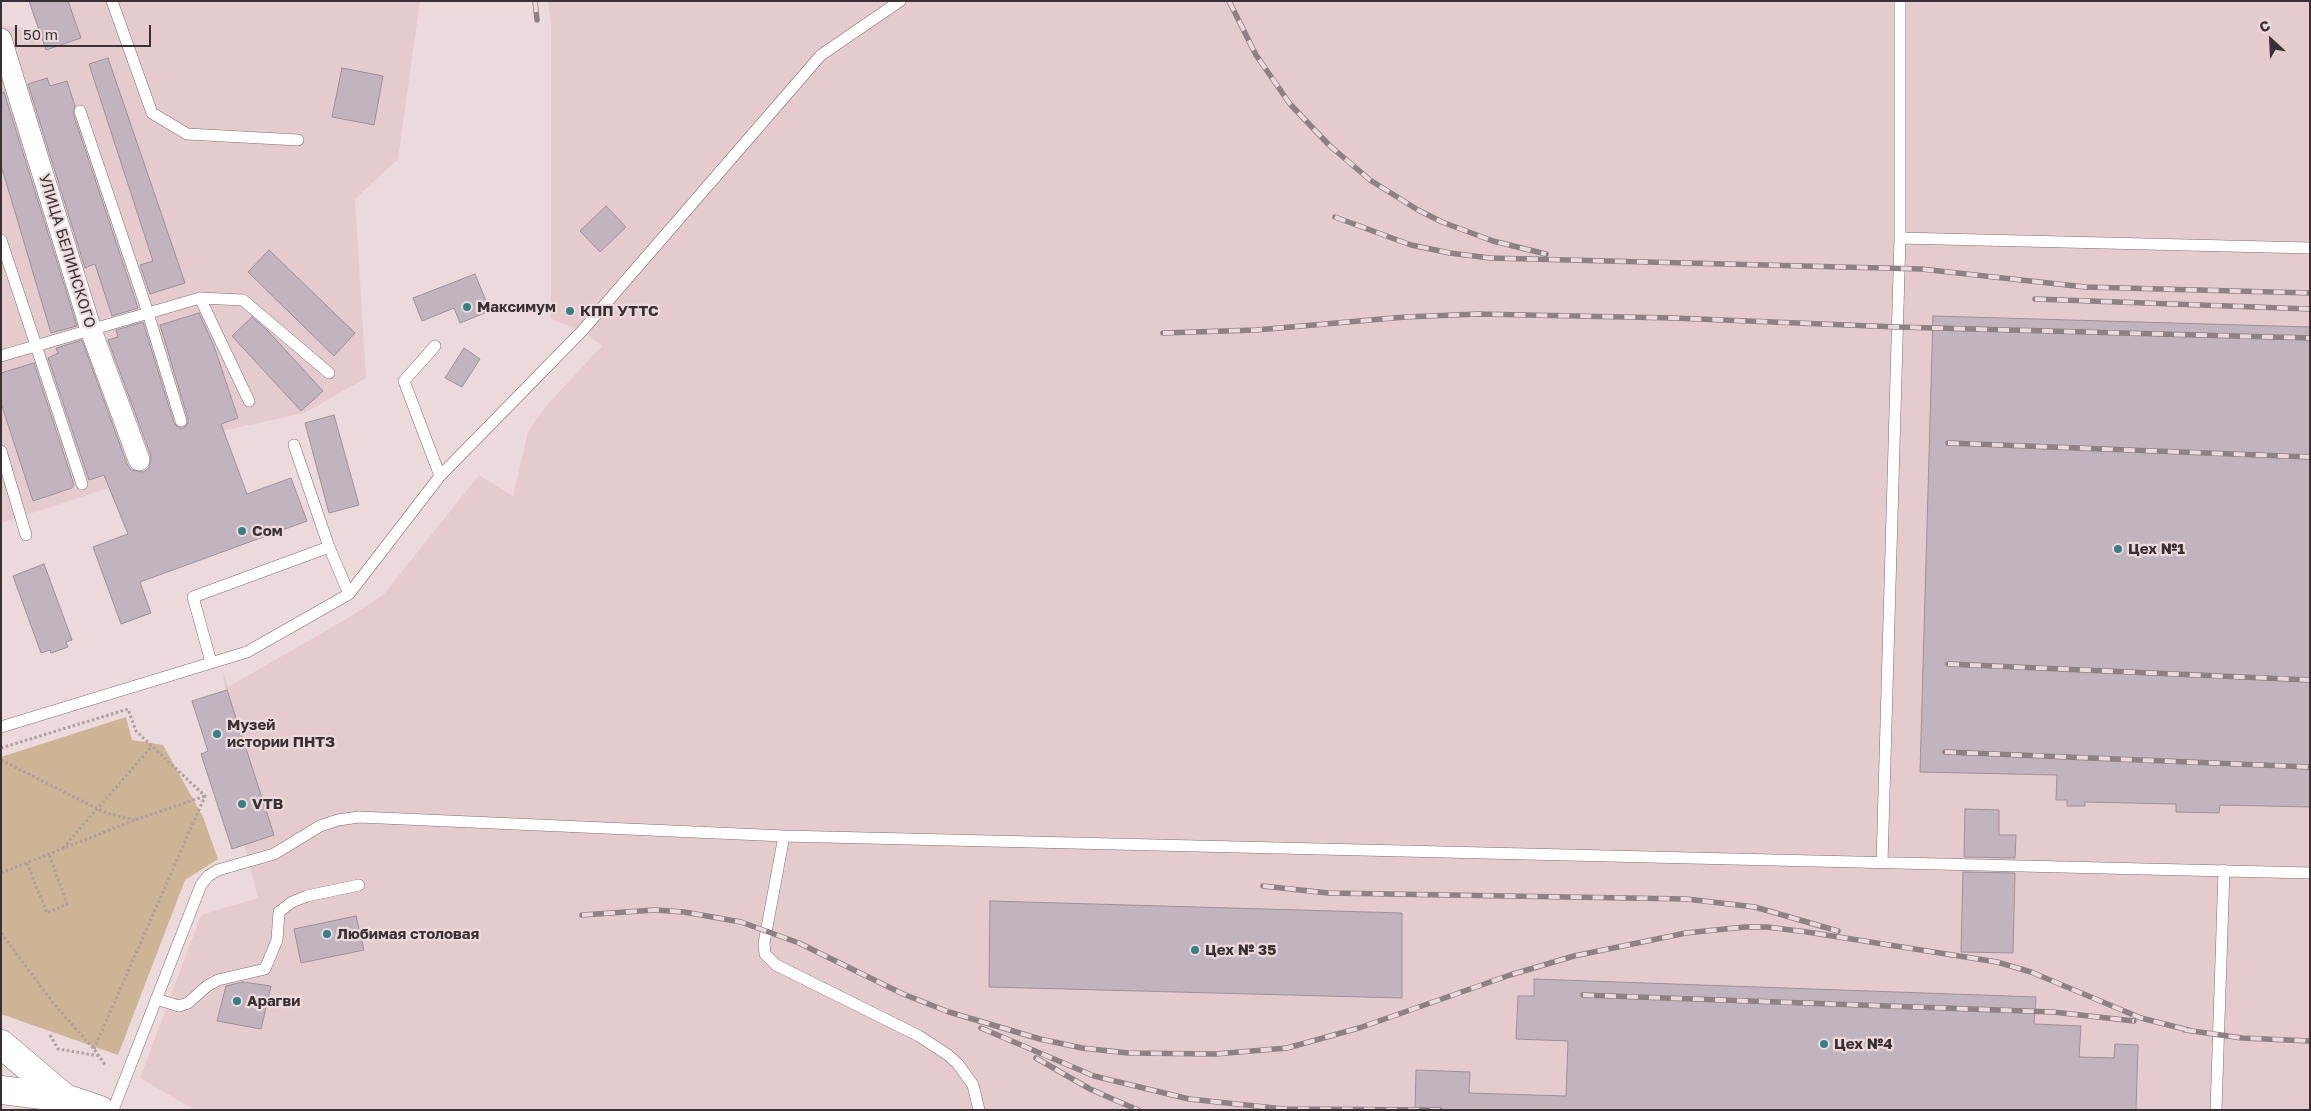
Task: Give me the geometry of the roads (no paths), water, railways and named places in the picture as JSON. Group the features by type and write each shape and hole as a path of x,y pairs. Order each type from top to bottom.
{"main road":[{"path":"1,1044 65,1098"},
{"path":"1,1090 65,1098 100,1110"}],"street":[{"name":"УЛИЦА БЕЛИНСКОГО","path":"1,39 91,330 139,460"}],"lane":[{"path":"112,1 152,113 187,134 298,140"},
{"path":"1,726 247,652 350,594 440,476 582,331 822,55 900,1"},
{"path":"1882,863 1900,238 1900,1"},
{"path":"80,111 148,313 181,421"},
{"path":"1900,238 2310,248"},
{"path":"1,240 82,484"},
{"path":"200,298 249,401"},
{"path":"1,356 200,298 243,300 329,373"},
{"path":"435,346 404,381 440,476"},
{"path":"294,445 329,547 350,594"},
{"path":"1,451 26,535"},
{"path":"211,662 193,598 329,547"},
{"path":"113,1110 196,895 208,876 218,870 274,854 320,826 338,820 359,817 784,836 2310,873"},
{"path":"784,836 764,943 765,954 776,965 912,1032 948,1055 962,1068 974,1085 979,1110"},
{"path":"2216,1110 2224,870"},
{"path":"156,1000 179,1006 184,1005 218,980 265,968 277,940 279,912 292,902 307,896 359,885"}],"railway":[{"path":"535,1 537,20"},
{"path":"1229,1 1256,55 1290,104 1329,145 1370,180 1418,210 1442,222 1493,241 1546,254"},
{"path":"1335,217 1411,245 1450,253 1490,258 1921,269 2085,287 2310,293"},
{"path":"2035,299 2310,309"},
{"path":"1163,333 1256,330 1405,317 1478,314 1673,318 1897,327 2310,338"},
{"path":"1948,443 2310,457"},
{"path":"1948,664 2310,680"},
{"path":"1945,752 2310,767"},
{"path":"1263,886 1328,893 1686,899 1755,907 1838,931"},
{"path":"582,915 655,910 684,912 741,922 799,943 903,994 949,1012 1040,1039 1082,1048 1128,1053 1216,1054 1287,1048 1359,1028 1510,975 1574,956 1686,933 1745,927 1767,927 1807,932 1997,962 2031,972 2141,1018 2192,1031"},
{"path":"1583,995 2053,1012 2134,1021"},
{"path":"981,1028 1094,1076 1189,1099 1284,1109 1440,1110"},
{"path":"2185,1030 2242,1038 2310,1041"},
{"path":"1036,1058 1090,1089 1138,1110"}],"place":[{"name":"Максимум","path":"467,307"},
{"name":"КПП УТТС","path":"570,311"},
{"name":"Сом","path":"242,531"},
{"name":"Цех №1","path":"2118,549"},
{"name":"Музей истории ПНТЗ","path":"217,734"},
{"name":"VTB","path":"242,804"},
{"name":"Любимая столовая","path":"327,934"},
{"name":"Цех № 35","path":"1195,950"},
{"name":"Арагви","path":"237,1001"},
{"name":"Цех №4","path":"1824,1044"}]}
